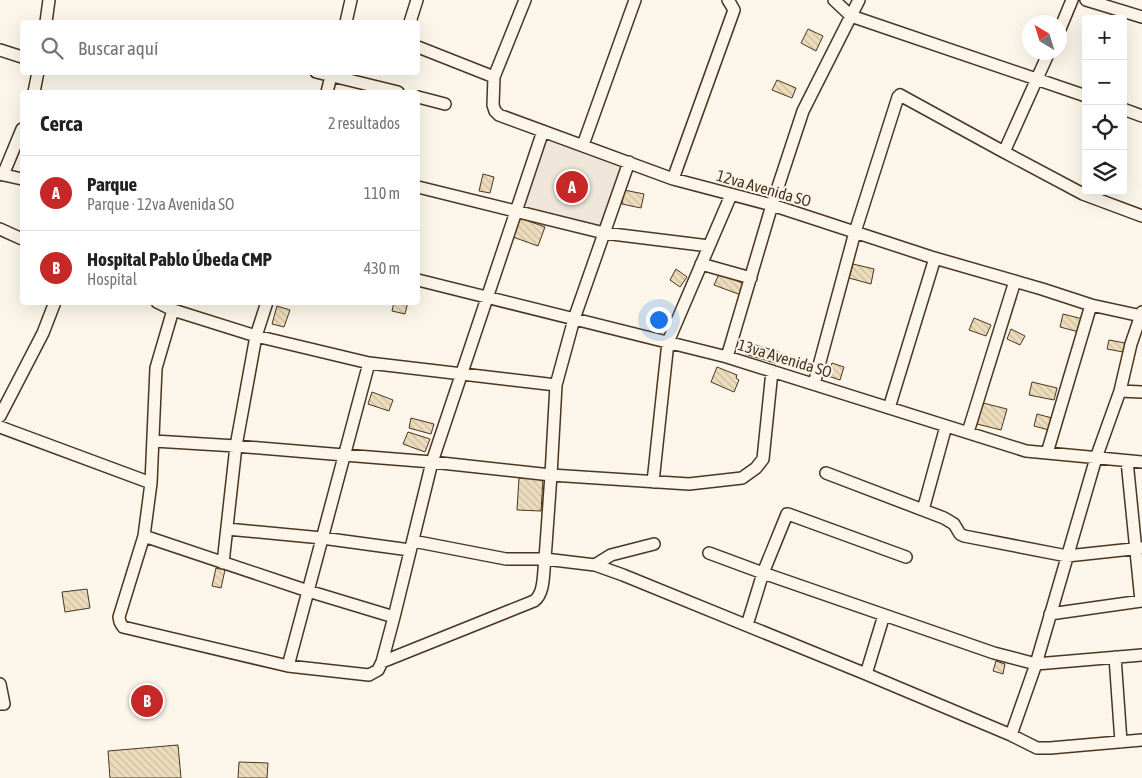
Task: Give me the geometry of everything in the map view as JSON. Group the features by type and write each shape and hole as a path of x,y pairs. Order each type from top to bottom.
{"street":[{"path":"46,20 49,0"},
{"path":"349,20 351,0"},
{"path":"411,20 417,0"},
{"name":"12va Avenida SO","path":"525,0 494,77 492,105 499,115 673,179 772,206 1091,305 1142,314"},
{"path":"583,145 635,0"},
{"path":"673,179 734,10 728,0"},
{"path":"834,0 851,16 1082,95"},
{"path":"727,357 772,206 803,111 860,0"},
{"path":"1066,15 1072,0"},
{"path":"1086,0 1142,17"},
{"path":"420,48 494,77"},
{"path":"0,50 20,57"},
{"path":"1004,152 1047,60"},
{"path":"34,90 37,75"},
{"path":"328,90 332,75"},
{"path":"336,75 391,90"},
{"path":"814,384 855,232 900,95 1083,194 1142,216"},
{"path":"420,98 445,104"},
{"path":"1127,110 1142,116"},
{"path":"173,310 156,368 151,483 144,536 119,617 120,622 123,627 288,666 369,675 378,670 382,662 432,462 543,130"},
{"path":"20,134 2,175 20,179"},
{"path":"382,662 534,601 541,593 545,559 556,385 574,320 629,162"},
{"path":"420,187 604,233 709,246"},
{"path":"653,482 668,342 731,194"},
{"path":"0,229 20,239"},
{"path":"889,408 935,258"},
{"path":"701,264 751,278"},
{"name":"13va Avenida SO","path":"420,280 727,357 1026,450 1142,462"},
{"path":"968,432 1015,281"},
{"path":"0,416 43,333 54,305"},
{"path":"163,305 173,310 256,336 369,363 556,385"},
{"path":"223,563 236,446 256,336 266,305"},
{"path":"1047,453 1091,305"},
{"path":"1011,735 1036,664 1096,458 1120,391 1131,344 1142,314"},
{"path":"288,666 369,363"},
{"path":"154,441 432,462 551,475 653,482 689,484 742,478 756,468 763,459 772,371"},
{"path":"1120,391 1142,392"},
{"path":"923,510 946,426"},
{"path":"0,427 151,483"},
{"path":"1050,614 1141,601 1139,548 1127,461"},
{"path":"826,473 944,518 954,524 956,530 964,536 1067,556 1139,548"},
{"path":"747,625 763,573 785,516 788,514 906,557"},
{"path":"227,529 411,546 506,559 545,559 595,565 866,674 1011,735 1037,748 1142,740"},
{"path":"144,536 308,591 394,616"},
{"path":"595,565 611,555 654,544"},
{"path":"709,553 994,653 1036,664 1142,655"},
{"path":"866,674 884,615"},
{"path":"1115,657 1121,742"},
{"path":"0,684 4,704 0,704"}],"shaded area":[{"path":"543,131 629,162 604,233 516,211"}],"building":[{"path":"808,29 823,36 816,51 801,43"},
{"path":"777,80 796,88 792,98 772,90"},
{"path":"483,174 494,177 490,193 479,191"},
{"path":"624,190 644,194 641,208 622,204"},
{"path":"520,218 545,227 538,246 513,237"},
{"path":"853,264 874,269 871,284 849,278"},
{"path":"676,269 687,277 680,287 670,280"},
{"path":"719,274 745,284 741,295 714,285"},
{"path":"393,305 407,305 405,314 392,311"},
{"path":"277,306 290,310 284,327 272,324"},
{"path":"1063,314 1083,319 1079,332 1060,327"},
{"path":"974,318 991,325 986,336 969,330"},
{"path":"1011,329 1025,336 1020,345 1007,339"},
{"path":"1109,340 1125,343 1123,352 1107,349"},
{"path":"749,343 779,352 775,363 745,354"},
{"path":"832,363 844,367 840,380 828,376"},
{"path":"717,367 737,375 736,378 739,380 734,392 711,382"},
{"path":"1032,382 1057,388 1054,400 1029,395"},
{"path":"372,392 393,400 389,411 368,404"},
{"path":"983,403 1007,409 1001,430 977,424"},
{"path":"1037,414 1052,418 1049,430 1034,426"},
{"path":"411,418 434,424 431,434 409,428"},
{"path":"408,432 430,439 425,452 403,444"},
{"path":"519,478 543,479 541,511 517,510"},
{"path":"216,568 225,570 221,588 212,586"},
{"path":"87,589 90,608 65,612 62,592"},
{"path":"996,661 1005,664 1003,674 993,671"},
{"path":"178,745 181,778 110,778 108,751"},
{"path":"239,762 268,763 267,778 238,778"}],"place":[{"name":"Parque","path":"572,187"},
{"name":"Hospital Pablo Úbeda CMP","path":"147,701"}]}
